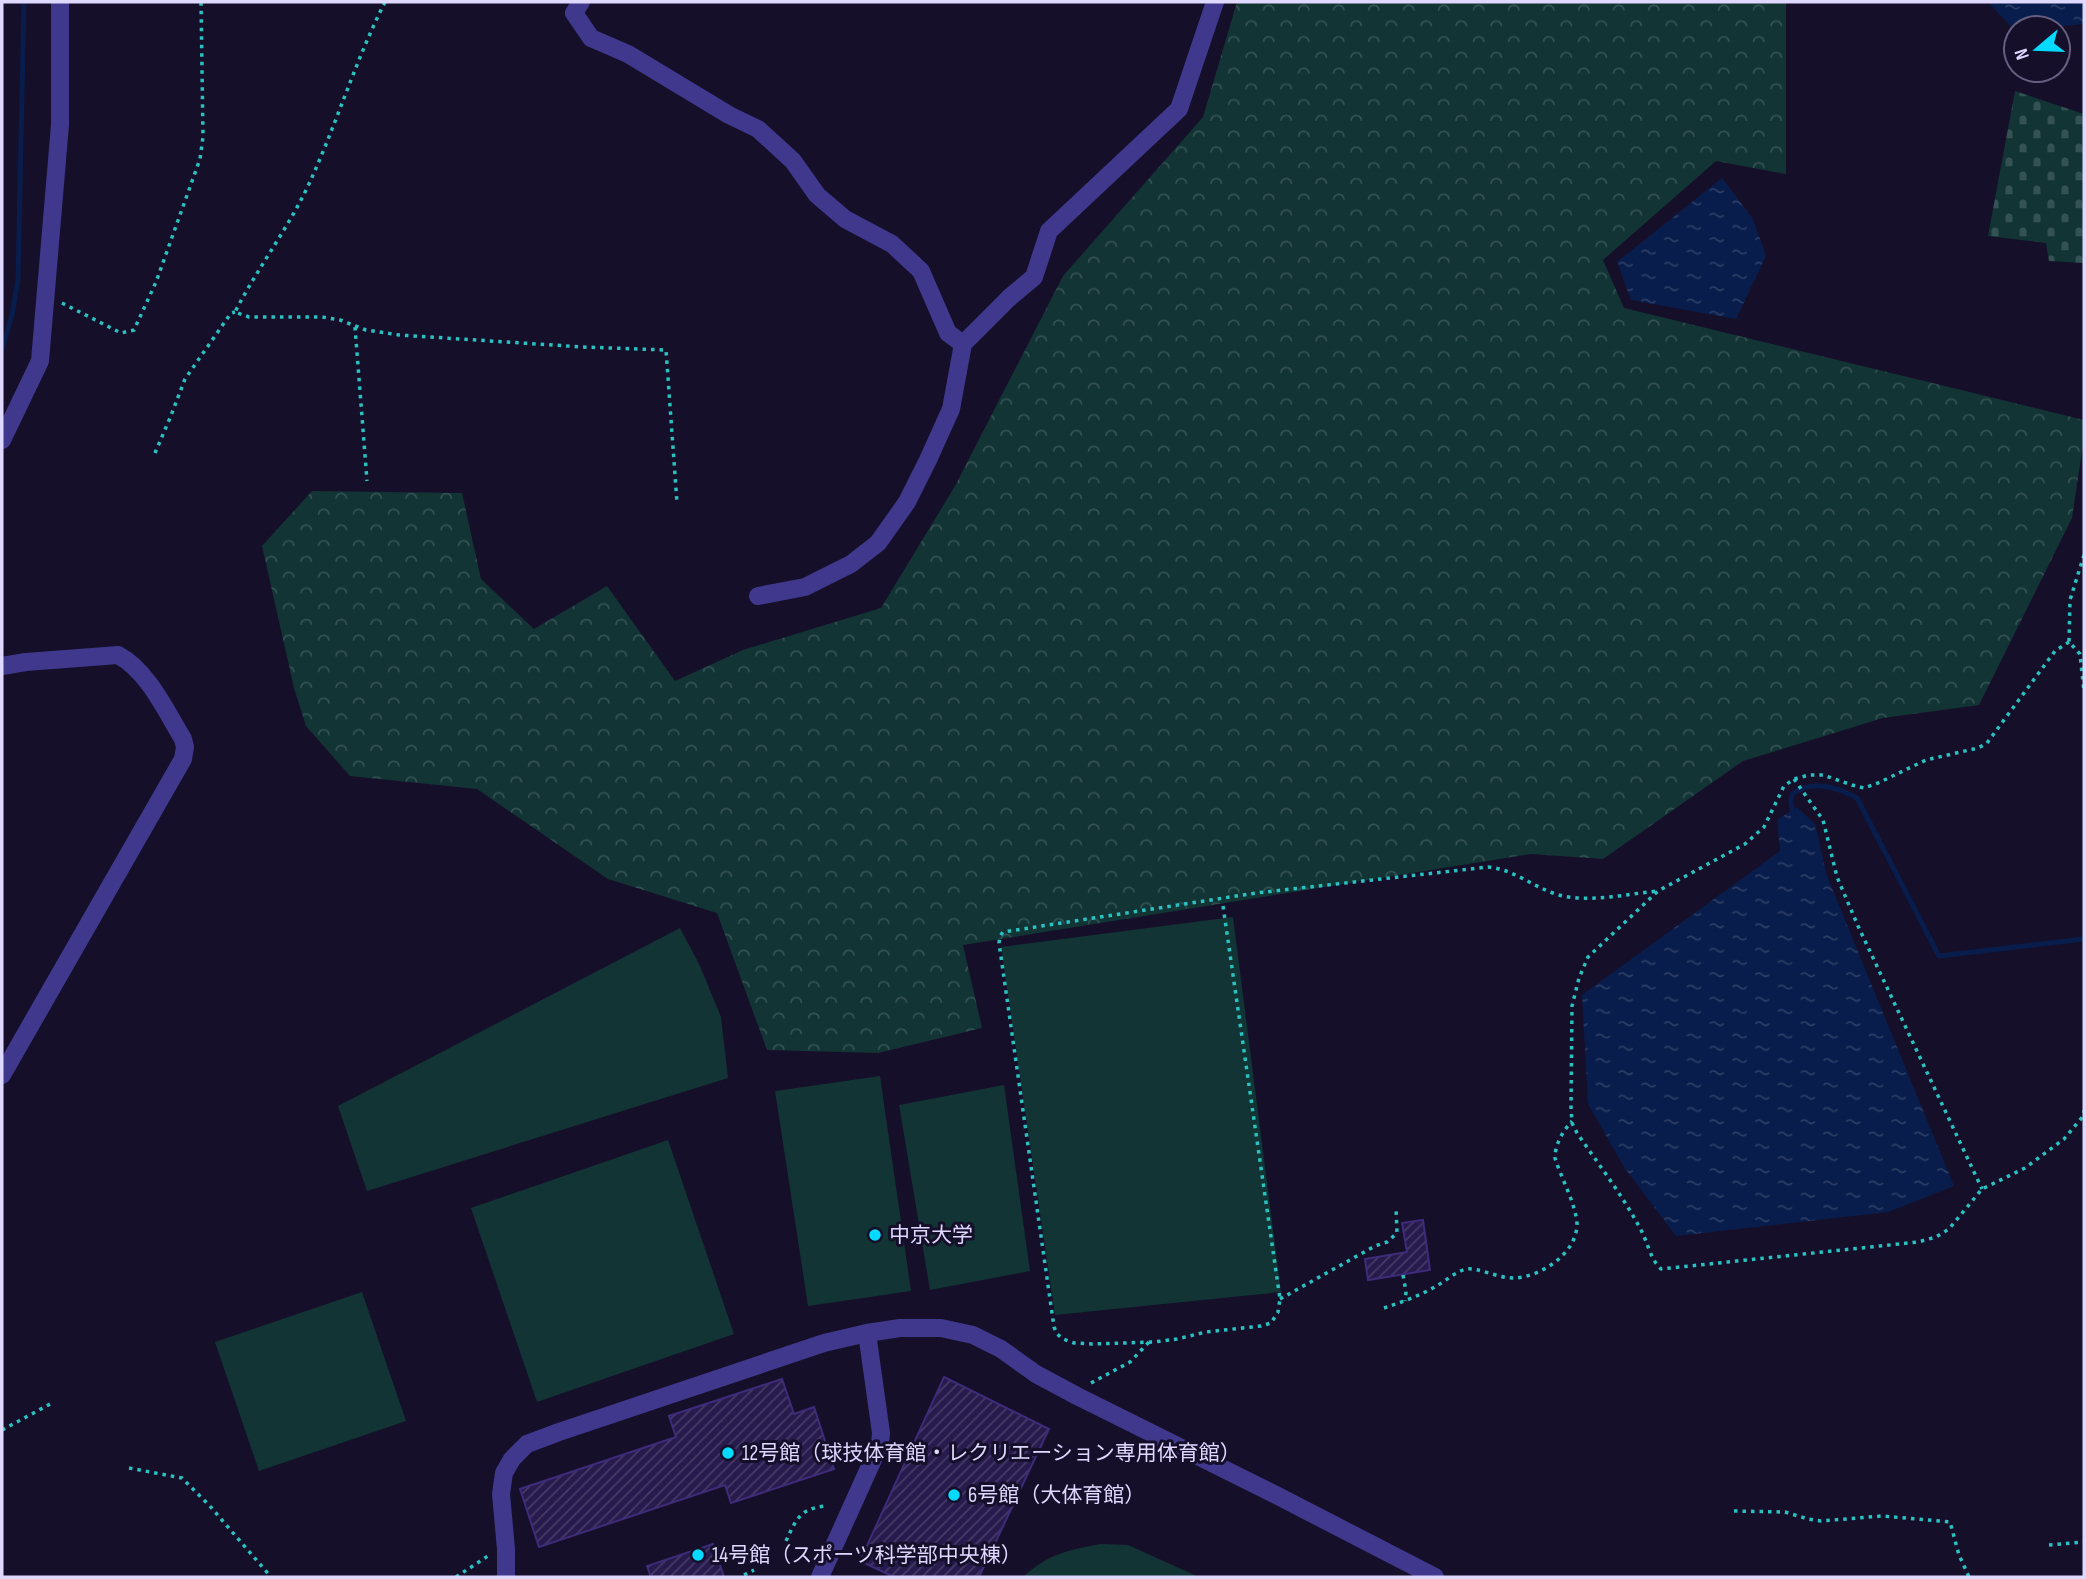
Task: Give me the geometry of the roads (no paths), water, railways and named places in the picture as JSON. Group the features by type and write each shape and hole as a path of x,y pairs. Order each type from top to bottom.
{"street":[{"path":"2,440 40,361 60,125 60,2"},
{"path":"581,2 575,13 591,38 628,54 729,115 758,129 793,161 817,195 845,219 892,244 921,271 948,333 963,344"},
{"path":"758,596 805,587 851,564 878,543 907,502 951,409 963,344 1034,277 1049,231 1179,109 1215,2"},
{"path":"2,666 118,655 130,661 145,678 178,730 185,747 183,759 2,1075"},
{"path":"506,1577 501,1494 504,1473 512,1459 527,1444 824,1343 900,1328 941,1328 973,1335 1001,1349 1036,1374 1077,1396 1435,1577"},
{"path":"820,1577 880,1444 881,1433 867,1333"}],"water":[{"path":"1988,2 2084,2 2084,24 2072,25 2072,14 2002,14 2002,17"},
{"path":"1722,178 1753,219 1766,256 1736,319 1631,300 1617,262"},
{"path":"1797,807 1815,824 1827,876 1954,1186 1888,1212 1676,1236 1624,1167 1588,1104 1582,995 1780,851 1777,820"}],"waterway":[{"path":"2,349 12,315 18,279 24,2"},
{"path":"1793,815 1792,794 1800,789 1825,786 1857,798 1939,956 2084,939"}],"place":[{"name":"中京大学","path":"875,1235"},
{"name":"12号館（球技体育館・レクリエーション専用体育館）","path":"728,1453"},
{"name":"6号館（大体育館）","path":"954,1495"},
{"name":"14号館（スポーツ科学部中央棟）","path":"698,1555"}]}
